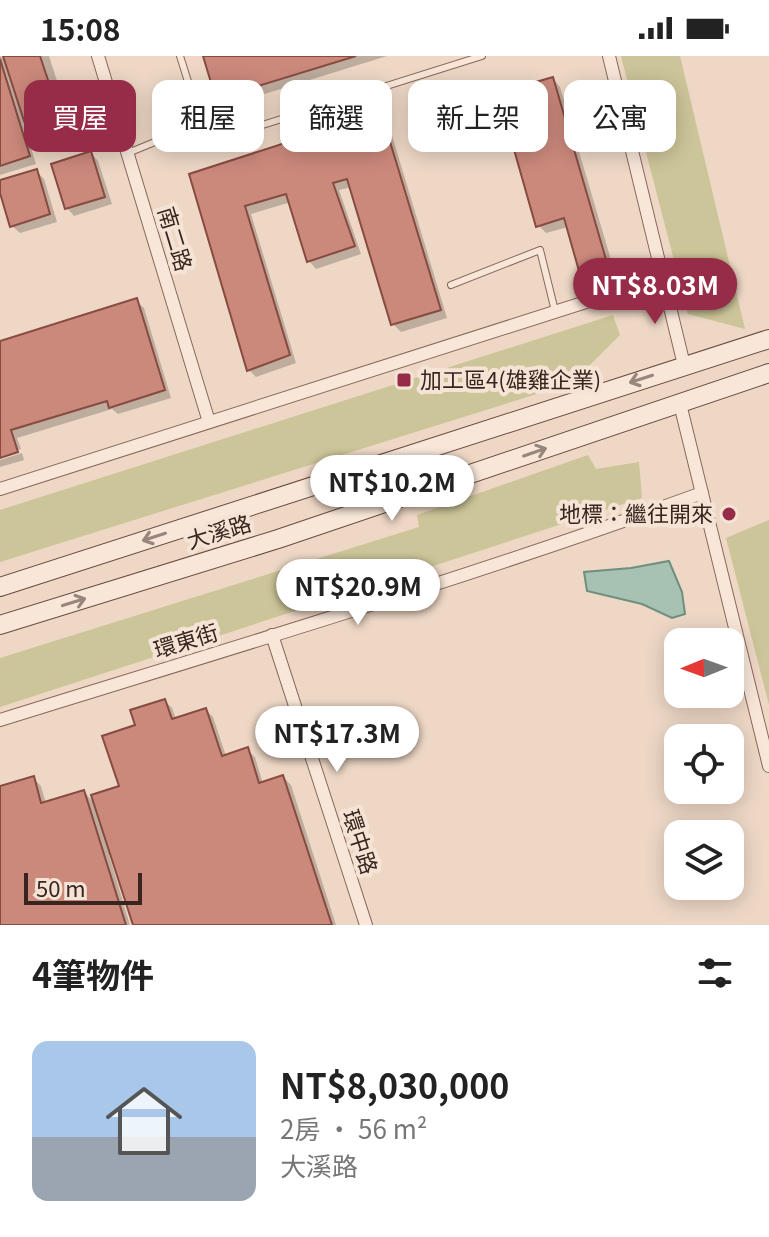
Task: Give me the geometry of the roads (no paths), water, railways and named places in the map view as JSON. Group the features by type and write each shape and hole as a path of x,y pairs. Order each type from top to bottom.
{"main road":[{"name":"大溪路","path":"0,587 769,339"},
{"name":"大溪路","path":"0,625 278,539 769,373"}],"street":[{"path":"609,56 684,365"},
{"name":"南二路","path":"100,62 209,422"},
{"path":"0,489 661,278"},
{"path":"680,404 769,766"},
{"name":"環東街","path":"0,720 622,522 702,493"},
{"name":"環中路","path":"272,635 366,925"}],"lane":[{"path":"180,56 188,80"},
{"path":"264,125 482,56"},
{"path":"128,153 152,143"},
{"path":"451,285 540,250 555,311"}],"place":[{"name":"加工區4(雄雞企業)","path":"404,380"},
{"name":"地標：繼往開來","path":"729,514"}]}
